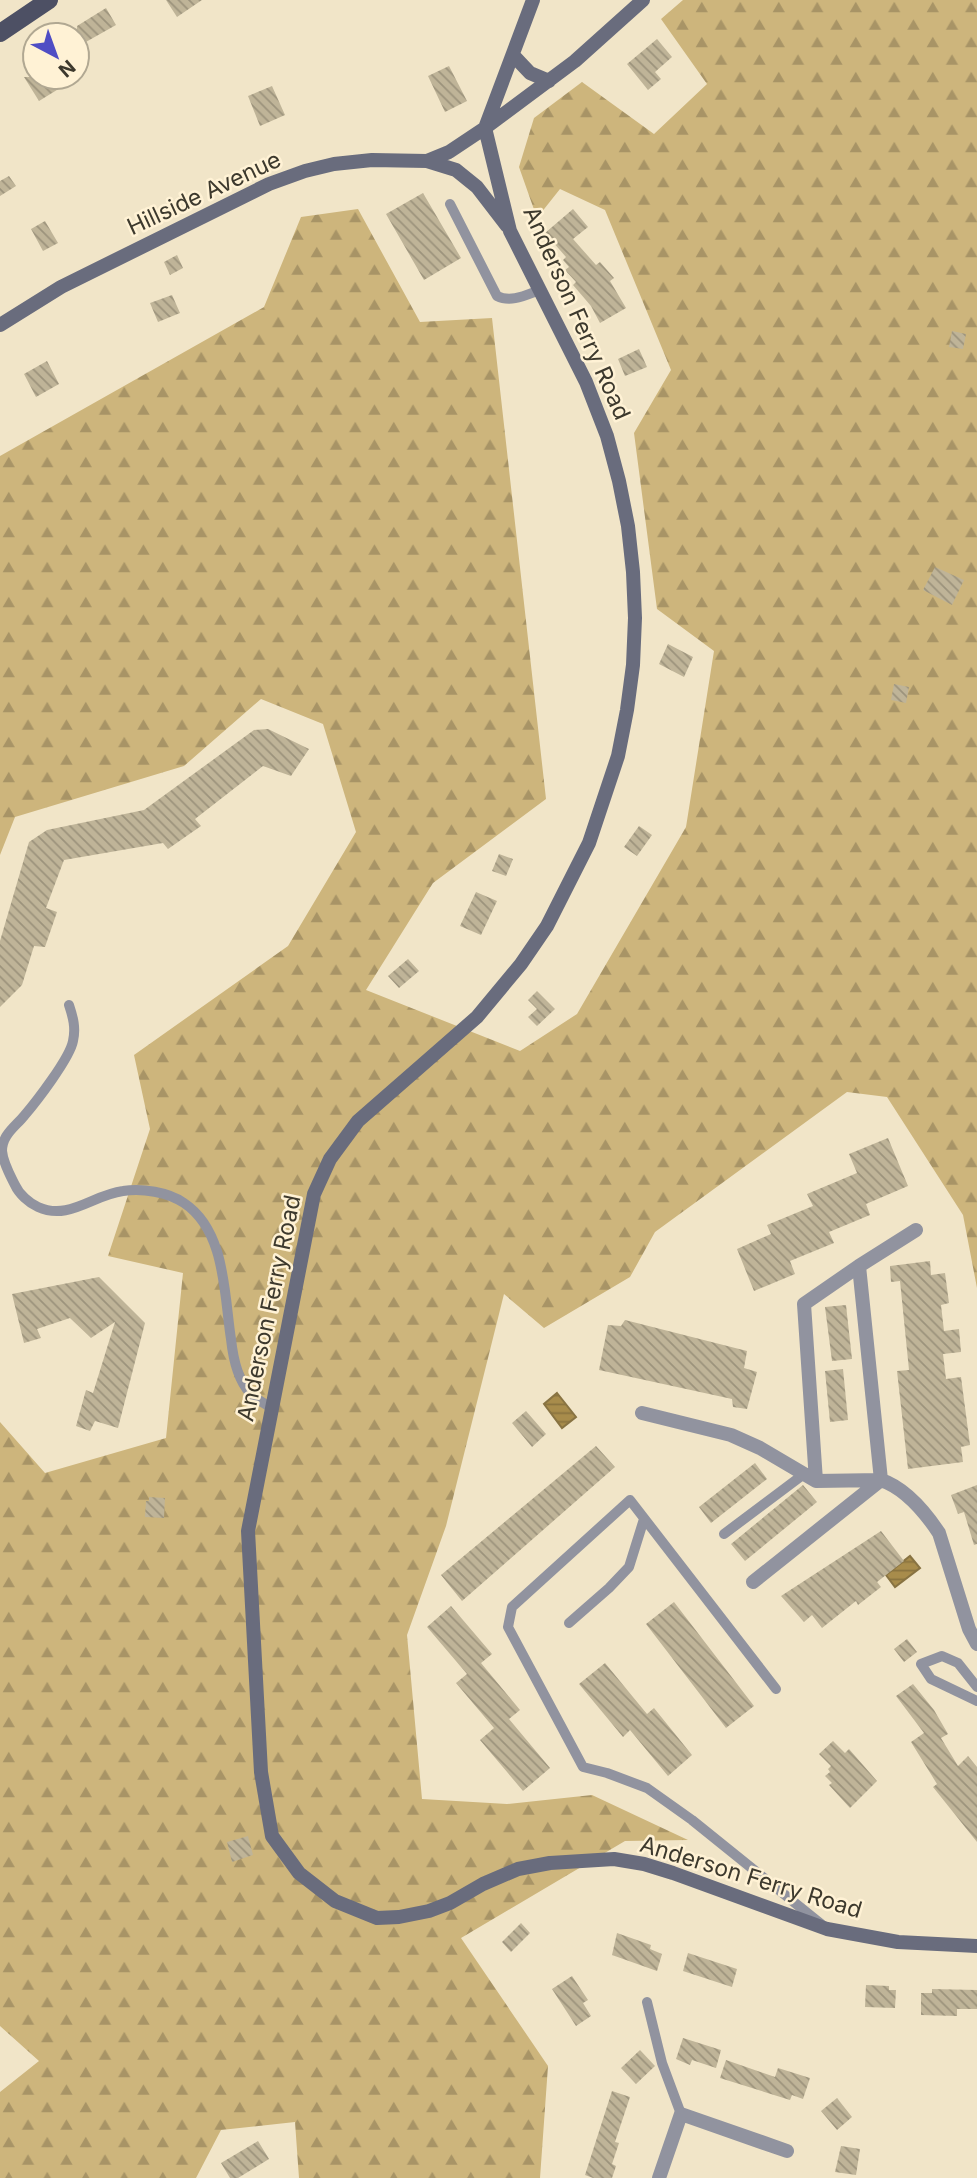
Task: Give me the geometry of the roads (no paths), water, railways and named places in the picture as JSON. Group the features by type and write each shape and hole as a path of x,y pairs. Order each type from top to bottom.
{"main road":[{"path":"0,33 49,0"}],"street":[{"path":"485,128 533,0"},
{"name":"Hillside Avenue","path":"0,326 61,288 269,184 334,164 372,160 427,161 449,152 575,61 643,0"},
{"path":"513,55 530,73 549,80"},
{"name":"Anderson Ferry Road","path":"485,128 510,231 586,382 607,436 628,526 633,572 635,618 631,676 618,755 589,844 547,926 521,964 477,1017 358,1121 330,1159 314,1194 248,1531 261,1772 272,1836 299,1873 335,1901 377,1918 399,1917 450,1903 483,1884 518,1870 550,1863 614,1859 673,1873 827,1928 898,1942 977,1946"},
{"path":"427,161 456,170 477,187 510,231"},
{"path":"810,1477 804,1304 859,1265 916,1230"},
{"path":"859,1265 881,1479"},
{"path":"642,1413 731,1435 760,1448 810,1477 881,1479 901,1490 939,1533 977,1644"},
{"path":"753,1582 881,1479"},
{"path":"659,2178 681,2114 787,2151"}],"lane":[{"path":"450,204 497,296 504,299 514,298 540,290"},
{"path":"69,1005 75,1024 73,1043 25,1115 6,1135 2,1150 7,1169 18,1191 33,1205 50,1212 72,1210 122,1191 149,1191 185,1203 203,1224 219,1254 234,1360 241,1380 251,1394 272,1408"},
{"path":"724,1534 810,1477"},
{"path":"776,1689 630,1500 512,1607 508,1627 583,1767 646,1788 692,1820 827,1928"},
{"path":"569,1623 629,1567 644,1519"},
{"path":"977,1687 958,1663 950,1659 942,1656 921,1664 931,1678 977,1701"},
{"path":"647,2002 662,2063 681,2114"}]}
